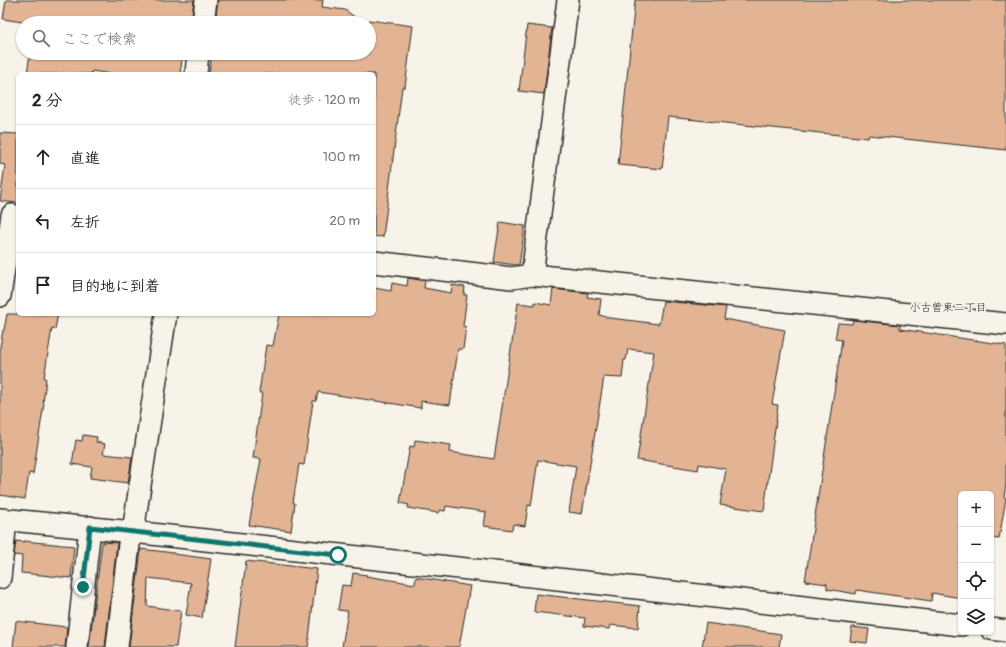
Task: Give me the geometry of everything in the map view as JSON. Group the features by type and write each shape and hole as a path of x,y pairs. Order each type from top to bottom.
{"street":[{"path":"204,16 206,0"},
{"path":"532,275 568,0"},
{"path":"196,72 197,60"},
{"path":"0,296 10,214"},
{"path":"376,262 512,278 532,275 1006,324"},
{"path":"117,647 129,544 133,532 166,316"},
{"path":"0,578 3,519 90,527 552,578 958,626"},
{"path":"77,647 90,527"},
{"path":"994,629 1006,631"}],"building":[{"path":"6,0 194,0 192,16 16,16 16,21 3,19"},
{"path":"218,0 323,0 322,7 345,10 353,16 216,16"},
{"path":"635,0 1006,0 1006,150 869,135 868,138 668,117 662,169 618,165"},
{"path":"376,21 413,26 405,87 402,87 383,237 376,236 376,72 209,72 211,60 376,60"},
{"path":"527,25 552,28 544,94 519,91"},
{"path":"29,60 182,60 180,72 27,72"},
{"path":"0,133 16,134 16,203 0,201 5,165 0,164"},
{"path":"500,222 525,226 519,265 494,262"},
{"path":"408,278 425,281 424,288 451,293 452,285 465,287 464,295 467,295 463,326 466,327 463,349 458,349 450,405 421,401 421,408 318,392 316,401 313,401 304,465 299,464 293,503 295,503 291,531 249,525 261,459 253,458 262,393 259,393 266,345 273,346 279,316 376,316 376,288 391,291 392,283 407,286"},
{"path":"553,289 588,293 587,297 601,299 599,315 610,318 659,324 663,301 726,307 724,319 785,330 772,404 778,405 764,511 720,505 726,469 699,464 698,470 637,460 654,352 628,349 626,360 624,360 622,378 604,377 582,514 569,512 576,466 538,460 531,506 528,505 525,526 513,524 512,530 484,526 486,512 446,506 445,511 439,510 438,513 408,508 409,505 400,503 410,446 414,447 415,440 451,445 450,452 494,459 518,303 535,305 535,302 551,305"},
{"path":"7,314 16,314 16,316 58,316 55,329 52,328 44,378 46,379 44,403 33,474 29,473 25,499 0,495 0,347"},
{"path":"853,320 900,325 900,329 1006,345 1006,484 1004,497 1006,498 999,539 994,538 994,491 958,491 958,597 932,593 931,601 857,590 856,594 827,589 827,584 805,581 842,340 835,339 838,323 852,324"},
{"path":"83,435 97,437 96,442 105,444 103,454 132,457 128,483 90,478 92,467 72,464 76,440 82,441"},
{"path":"16,541 74,546 71,578 21,573 22,556 14,555"},
{"path":"102,542 117,543 105,647 89,647"},
{"path":"141,549 211,559 202,618 186,615 191,583 148,578 147,606 181,611 176,647 129,647"},
{"path":"246,561 317,569 308,647 235,647"},
{"path":"353,573 415,584 416,577 470,586 459,647 342,647 348,611 338,610 342,585 351,586"},
{"path":"536,594 640,606 638,628 610,625 609,629 584,626 585,618 534,612"},
{"path":"16,621 67,627 65,647 13,647"},
{"path":"706,623 781,634 779,647 702,647"},
{"path":"852,627 869,629 867,643 850,641"}],"district":[{"name":"小古曽東二丁目","path":"948,307"}],"route":[{"path":"83,587 90,527 338,555"}]}
